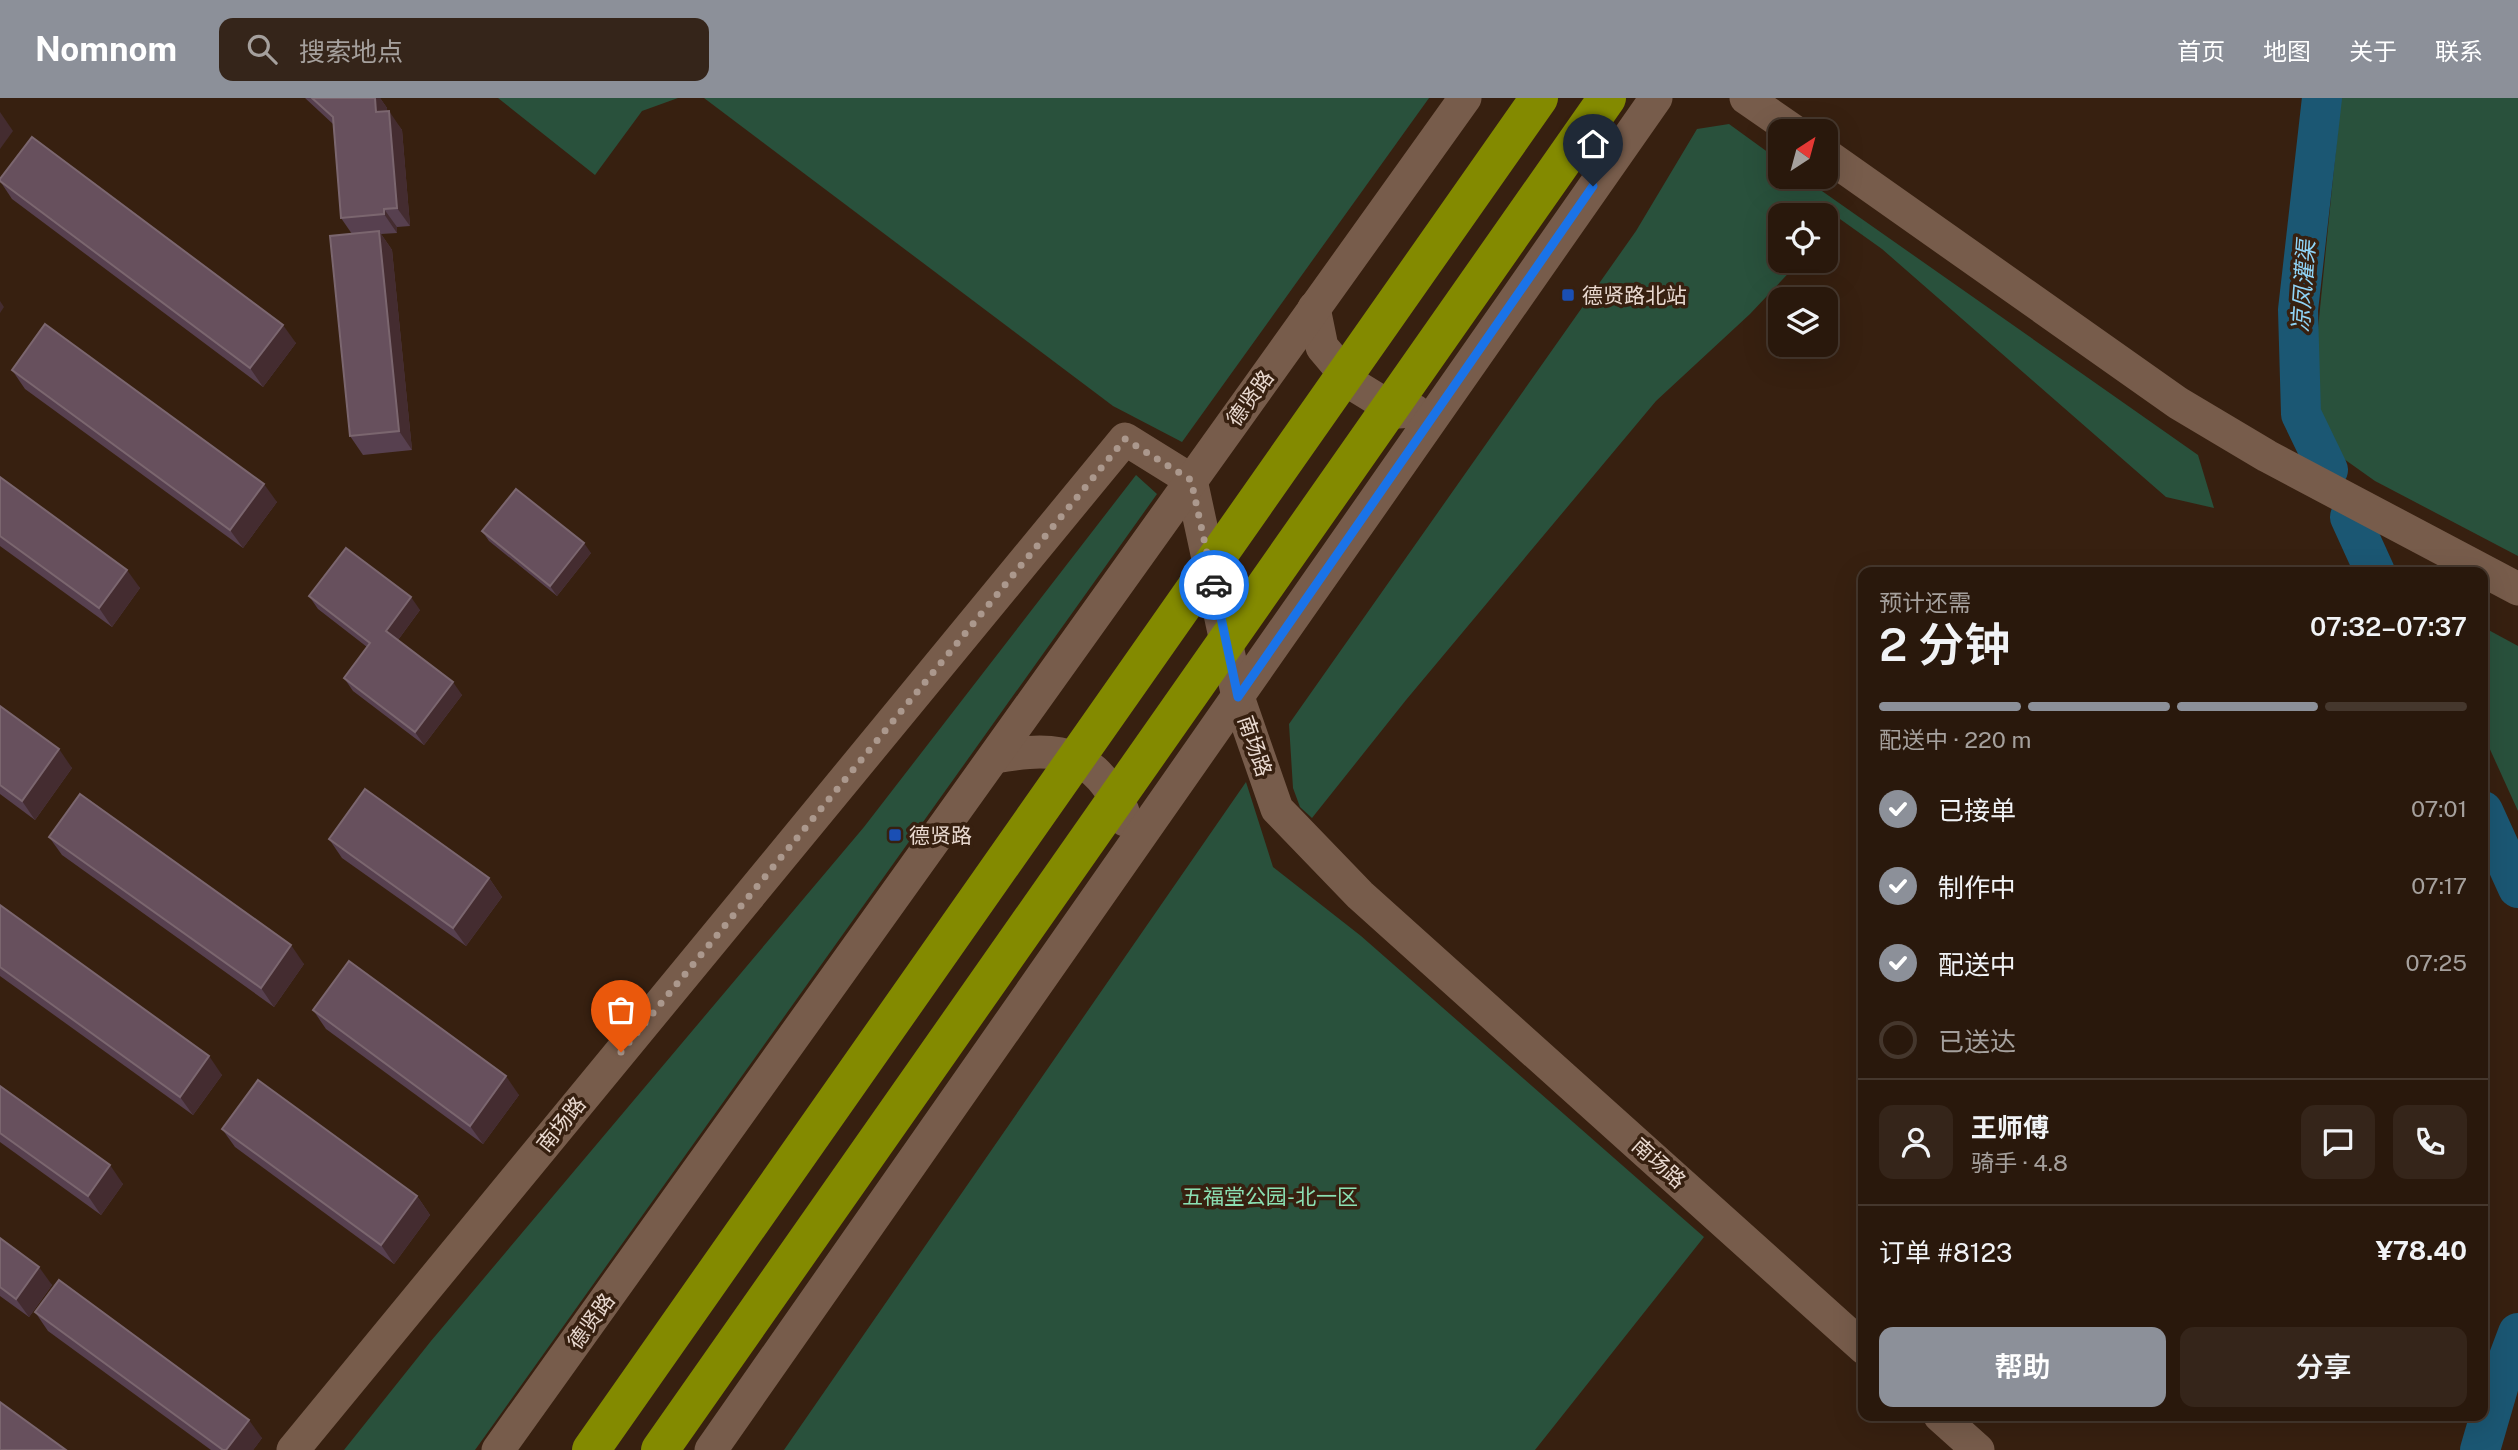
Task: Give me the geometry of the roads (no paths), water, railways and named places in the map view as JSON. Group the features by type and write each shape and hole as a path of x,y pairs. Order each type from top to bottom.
{"highway":[{"path":"591,1450 1539,98"},
{"path":"660,1450 1606,98"}],"street":[{"name":"德贤路","path":"498,1450 1465,98"},
{"path":"711,1450 1656,98"},
{"path":"1746,98 1777,119"},
{"path":"1838,163 2178,403 2267,456 2476,567"},
{"path":"1314,308 1322,347 1354,385 1398,412 1438,408"},
{"name":"南场路","path":"293,1450 1125,439 1191,480 1238,697 1277,809 1360,895 1858,1343"},
{"path":"2488,573 2518,589"},
{"path":"995,757 1035,751 1069,755 1103,779 1124,812 1129,853"},
{"path":"1946,1421 1978,1450"}],"waterway":[{"name":"凉凤灌渠","path":"2322,98 2298,310 2301,414 2328,470"},
{"path":"2350,517 2373,567"},
{"path":"2488,822 2518,888"},
{"path":"2480,1450 2500,1381 2518,1333"}],"place":[{"name":"德贤路北站","path":"1568,295"},
{"name":"德贤路","path":"895,835"}],"park label":[{"name":"五福堂公园-北一区","path":"1270,1196"}]}
